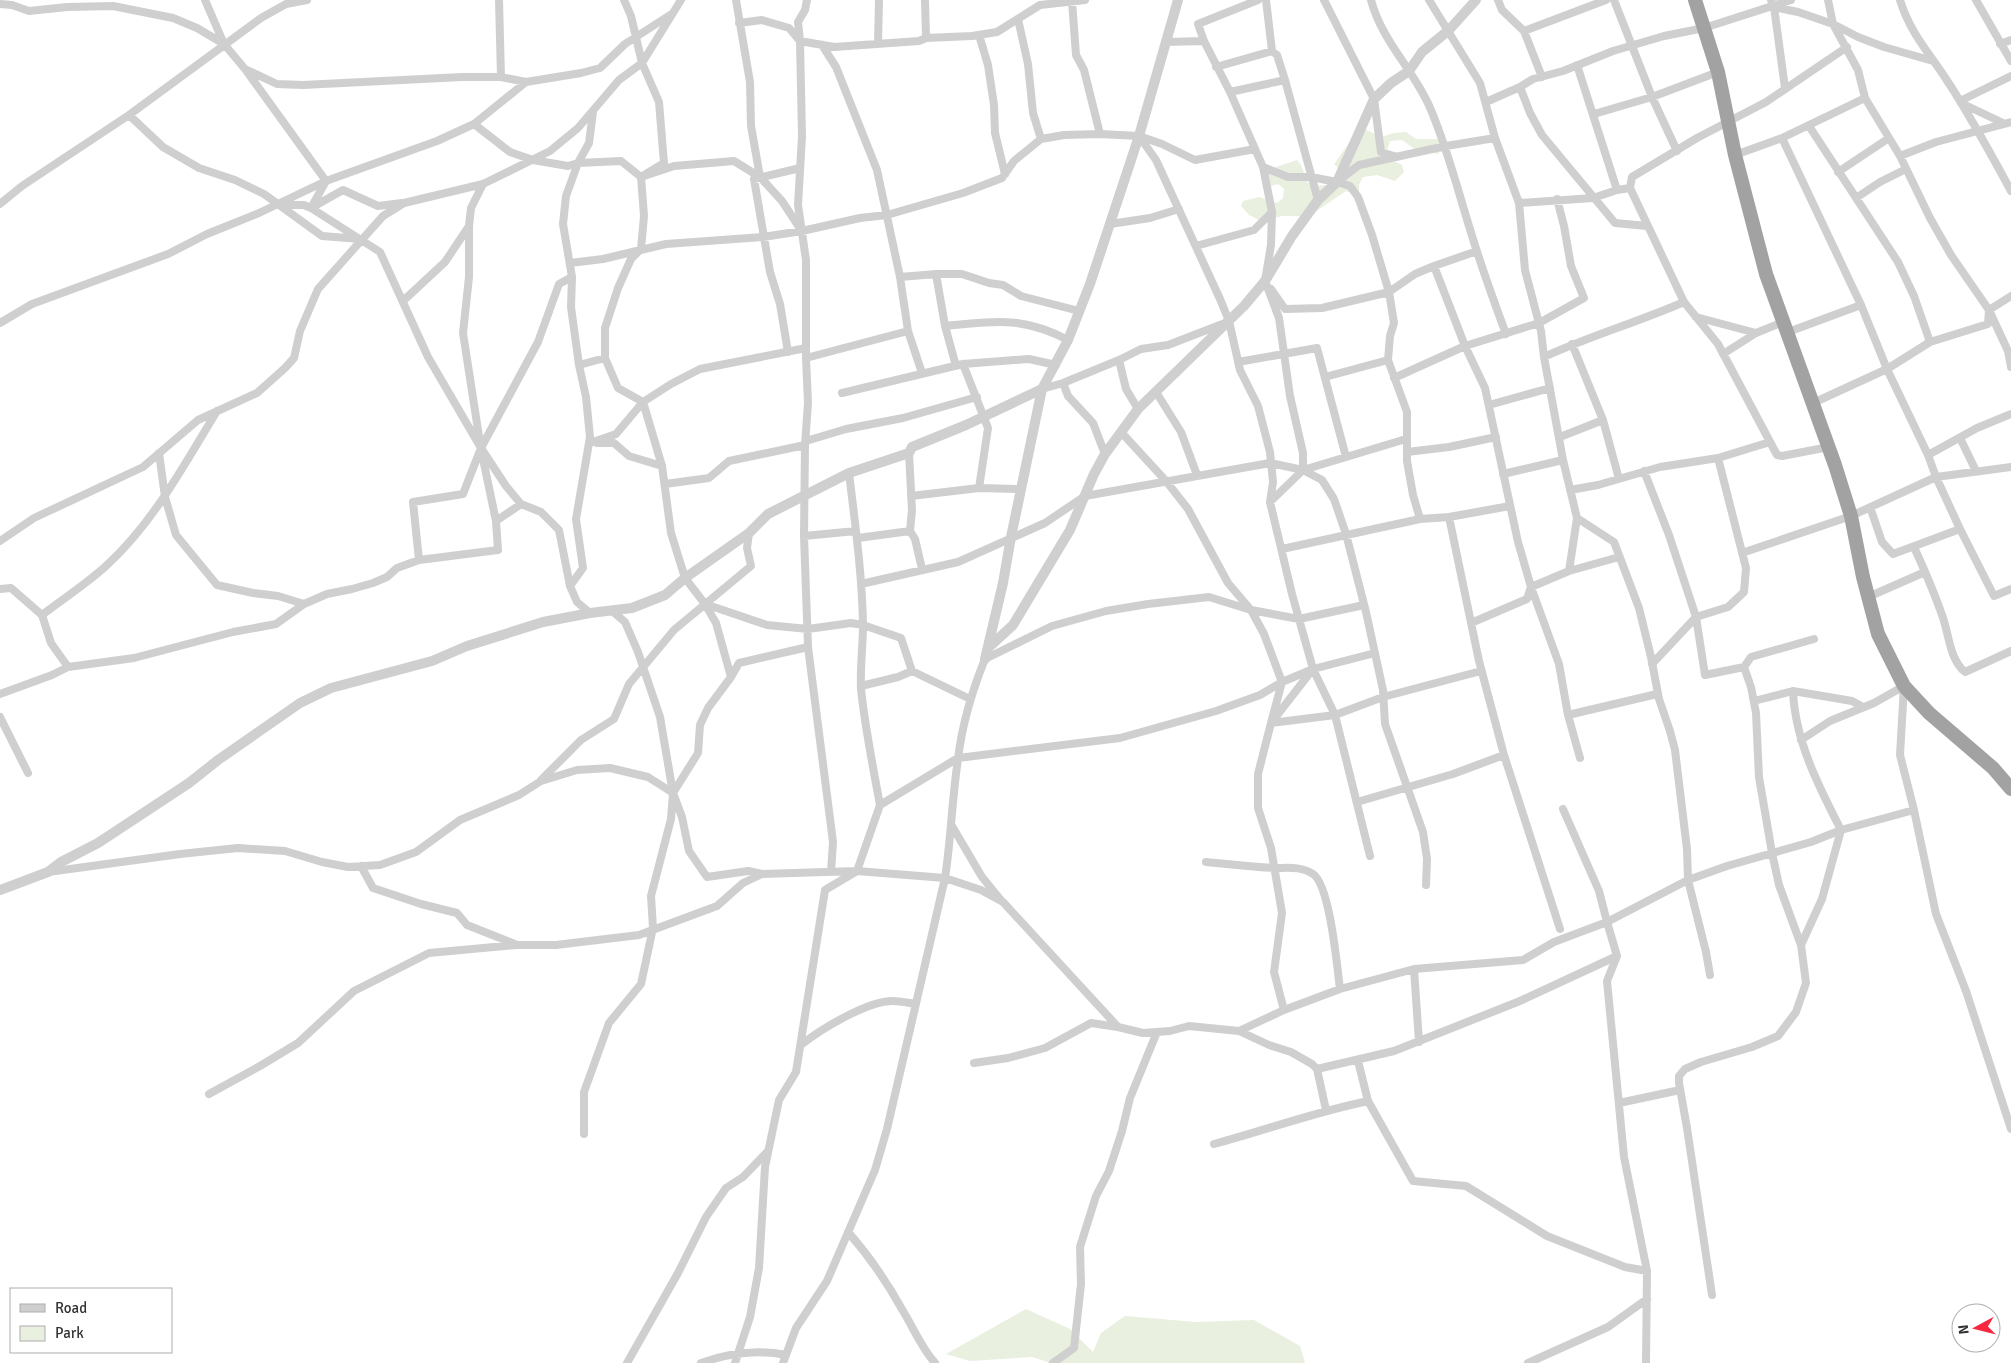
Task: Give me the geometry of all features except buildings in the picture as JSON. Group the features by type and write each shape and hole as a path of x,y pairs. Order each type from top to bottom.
{"highway":[{"path":"1695,0 1718,72 1735,155 1766,274 1829,447 1851,516 1878,634 1904,686 1929,713 1993,768 2011,789"}],"street":[{"path":"67,7 77,0"},
{"path":"205,0 224,44 245,69 326,181"},
{"path":"0,204 22,186 129,115 261,18 286,4 307,0"},
{"path":"498,0 501,77"},
{"path":"624,0 631,16 642,63 659,102 664,163 641,177"},
{"path":"311,208 343,190 378,206 483,184 550,151 578,128 619,80 642,63 681,0"},
{"path":"245,69 277,84 303,85 501,77 526,82 600,68 636,37 672,14 686,0"},
{"path":"736,0 750,82 751,126 760,177"},
{"path":"807,0 805,10 798,22 802,136 798,205 806,260 808,403 804,536 808,647 833,842 831,872"},
{"path":"878,44 879,0"},
{"path":"925,0 926,38"},
{"path":"739,23 762,20 789,28 800,41 834,47 919,42 926,38 997,32 1040,5 1085,0"},
{"path":"701,1363 738,1353 768,1351 784,1359 796,1328 827,1280 875,1170 887,1129 945,878 958,758 970,699 986,654 1003,583 1042,389 1068,340 1110,224 1139,136 1178,0"},
{"path":"1258,0 1198,24 1204,42 1230,92 1263,167 1272,212 1271,245 1265,281 1279,318 1290,396 1303,453 1303,470"},
{"path":"1266,0 1272,51 1277,55 1285,80 1318,200"},
{"path":"1324,0 1374,99 1381,152 1398,157 1446,146"},
{"path":"1371,0 1391,46 1428,103 1446,146 1477,251 1506,334"},
{"path":"1429,0 1480,83 1495,138 1518,203 1525,270 1539,323 1563,460 1577,518 1569,571"},
{"path":"1337,182 1374,99 1409,71 1422,52 1449,30 1476,0"},
{"path":"1498,0 1502,10 1524,31 1542,77"},
{"path":"1524,31 1606,0"},
{"path":"1614,0 1652,97 1677,151"},
{"path":"1486,102 1533,79 1563,71 1633,45 1704,28 1773,3 1791,0"},
{"path":"1828,0 1833,24 1858,70 1865,98 1900,156 1947,248 1989,310 2005,343 2011,368"},
{"path":"1900,0 1906,19 1919,42 1934,61 1960,102 2011,191"},
{"path":"1976,0 2011,61"},
{"path":"1072,1 1076,55 1084,70 1100,134"},
{"path":"1773,3 1833,24 1858,37 1884,47 1934,61"},
{"path":"1773,3 1785,88"},
{"path":"0,4 12,5 29,11 67,7 113,6 173,18 197,28 224,44"},
{"path":"1018,18 1028,64 1033,114 1041,139"},
{"path":"979,34 988,65 994,105 995,133 1005,174"},
{"path":"2000,44 2011,40"},
{"path":"1166,42 1204,42"},
{"path":"822,45 836,66 877,170 900,277 908,331 922,373"},
{"path":"1829,447 1782,456 1778,455 1718,344 1684,302 1630,188 1632,177 1697,138 1766,102 1847,47"},
{"path":"1216,67 1272,51"},
{"path":"1577,65 1617,190"},
{"path":"1594,114 1652,97 1718,72"},
{"path":"1960,102 2011,76"},
{"path":"1230,92 1285,80"},
{"path":"0,323 32,304 168,254 207,234 326,181 437,140 474,124 526,82"},
{"path":"1520,87 1530,113 1542,135 1615,223 1647,226"},
{"path":"1735,155 1782,138 1865,98"},
{"path":"1960,102 2007,123"},
{"path":"570,586 583,568 576,519 582,477 590,443 586,397 579,365 571,307 572,277 564,224 566,196 578,164 589,143 593,112"},
{"path":"129,115 163,147 199,168 235,180 264,194 322,236 361,239"},
{"path":"1900,156 1936,142 2007,123"},
{"path":"474,124 510,152 533,160 568,166 621,161 641,177 644,216 641,249 630,259 618,288 606,328 605,358 618,388 643,402 662,466 671,533 685,578 705,604 716,623 731,676"},
{"path":"1809,126 1898,262 1914,296 1930,342"},
{"path":"570,263 603,259 666,244 802,231 860,218 887,215 964,193 1002,178 1023,152 1041,139 1064,135 1139,136 1162,144 1195,160 1255,149"},
{"path":"1139,136 1156,160 1196,246 1229,321 1238,362 1258,406 1270,452 1272,482 1270,502 1313,669 1335,715 1370,856"},
{"path":"986,654 1013,625 1070,530 1105,454 1121,432 1138,409 1229,321 1265,281 1292,236 1318,200 1359,165 1446,146 1495,138"},
{"path":"1782,138 1861,305 1887,369 1960,530 1994,596 2011,588"},
{"path":"1838,172 1889,138"},
{"path":"641,177 674,166 734,161 760,177 782,201 802,231"},
{"path":"1263,167 1288,177 1311,177 1350,186 1358,197 1372,234 1389,292 1394,323 1390,336 1388,360 1408,412 1407,452 1413,495 1420,519"},
{"path":"788,352 780,304 770,272 754,179 800,168"},
{"path":"1856,198 1880,182 1906,170"},
{"path":"311,208 326,181"},
{"path":"0,694 45,678 68,667 134,658 233,632 276,624 304,604 327,594 352,590 373,583 386,577 397,568 420,560 498,550 496,521 481,448 463,333 469,277 471,208 483,184"},
{"path":"1518,203 1593,198 1630,188"},
{"path":"1394,378 1465,346 1539,323 1584,298 1571,266 1557,199"},
{"path":"0,540 34,518 143,467 198,420 256,393 294,358 300,331 318,289 383,216 404,202"},
{"path":"276,204 304,205 311,208 380,252 428,357 481,448 506,486 522,504 541,512 559,530 570,586 576,602 590,612"},
{"path":"1110,224 1150,218 1179,209"},
{"path":"1196,246 1254,230 1272,212"},
{"path":"403,301 445,262 469,226"},
{"path":"1265,281 1285,308 1322,308 1389,292 1415,274 1477,251"},
{"path":"1434,266 1465,346 1486,388 1510,506 1531,587 1559,664 1568,715 1580,758"},
{"path":"936,274 945,326 959,365 977,397 988,428 979,488"},
{"path":"900,277 962,274 989,284 1003,285 1021,296 1079,311"},
{"path":"420,560 413,502 463,494 481,448 538,342 559,284 572,277"},
{"path":"1989,310 2011,296"},
{"path":"1544,357 1572,344 1684,302"},
{"path":"1723,354 1756,333 1785,327 1861,305"},
{"path":"1813,404 1887,369 1930,342 1988,324 1989,310"},
{"path":"1696,317 1756,333"},
{"path":"945,326 1007,321 1047,329 1068,340"},
{"path":"922,570 910,531 912,496 909,453 912,447 1042,389 1063,383 1141,349 1168,345 1229,321"},
{"path":"806,358 908,331"},
{"path":"1572,344 1603,420 1619,479"},
{"path":"590,443 616,434 643,402 671,384 700,369 806,348"},
{"path":"1238,362 1317,348 1346,456"},
{"path":"579,365 605,358"},
{"path":"842,393 959,365 1029,359 1056,365"},
{"path":"1119,360 1126,389 1138,409"},
{"path":"1325,377 1388,360"},
{"path":"1063,383 1068,396 1093,423 1105,454"},
{"path":"1489,405 1550,388"},
{"path":"1156,392 1181,432 1197,475"},
{"path":"665,484 709,478 729,462 806,443 846,429 903,418 977,397"},
{"path":"42,615 106,566 146,522 165,497 217,411"},
{"path":"1928,456 1977,428 2011,414"},
{"path":"1560,437 1603,420"},
{"path":"1121,432 1166,480 1188,509 1201,531 1210,554 1228,583 1251,610 1264,634 1282,682 1258,774 1258,808 1271,848 1282,914 1274,972 1284,1010"},
{"path":"1407,452 1449,447 1496,437"},
{"path":"1960,438 1976,472"},
{"path":"1270,502 1303,470 1406,439"},
{"path":"1570,490 1598,485 1644,471 1718,458 1770,442"},
{"path":"590,443 614,443 629,456 662,466"},
{"path":"159,453 165,497 176,536 217,585 278,596 304,604"},
{"path":"48,872 61,862 98,843 189,783 300,703 331,688 432,661 467,646 543,622 590,612 632,608 665,595 685,578 749,533 768,514 849,473 909,453"},
{"path":"1652,664 1696,617 1728,607 1744,592 1746,568 1718,458"},
{"path":"1503,474 1563,460"},
{"path":"861,584 958,562 1045,523 1085,496 1166,480 1270,463 1303,470 1322,480 1334,499 1346,534 1375,653 1383,697 1385,724 1423,832 1427,859 1426,885"},
{"path":"1742,552 1851,516 1936,477 2011,467"},
{"path":"1644,471 1669,535 1696,617 1705,675 1744,667 1751,657 1814,639"},
{"path":"735,1363 750,1317 759,1268 765,1167 780,1100 796,1072 801,1045 804,1010 814,964 825,890 857,871 880,805 866,732 861,686 860,657 863,625 861,584 849,473"},
{"path":"912,496 979,488 1021,489"},
{"path":"496,521 522,504"},
{"path":"1282,549 1420,519 1449,518 1510,506"},
{"path":"1870,507 1882,542 1888,551 1893,554 1960,530"},
{"path":"1449,518 1481,671 1504,755 1560,929"},
{"path":"1577,518 1614,542 1639,608 1658,694 1675,750 1687,849 1688,880 1710,975"},
{"path":"804,536 910,531"},
{"path":"0,890 48,872 238,848 285,851 322,862 348,867 380,865 416,852 460,820 518,796 540,780 581,740 614,719 629,684 674,630 751,566 747,548 749,533"},
{"path":"1914,547 1942,616 1950,646 1960,668 1965,672 2011,651"},
{"path":"1471,623 1527,599 1531,587 1569,571 1619,556"},
{"path":"1868,597 1925,572"},
{"path":"0,589 11,588 42,615 52,643 68,667"},
{"path":"986,654 1052,626 1106,611 1148,604 1208,597 1251,610 1299,618 1364,605"},
{"path":"705,604 759,623 808,629 851,623 863,625 901,638 912,671 970,699"},
{"path":"612,610 625,622 638,652 660,717 673,793 682,817 689,851 707,877 748,871 762,874 857,871 945,878 981,890 1003,902"},
{"path":"584,1134 584,1092 609,1024 641,984 653,928 651,896 671,819 673,793 698,753 700,725 708,708 739,663 808,647"},
{"path":"880,805 958,758 1120,738 1216,711 1260,695 1282,682 1313,669 1375,653"},
{"path":"1712,1295 1679,1076 1685,1069 1701,1062 1752,1047 1778,1036 1796,1012 1806,983 1801,945 1779,884 1772,853 1759,777 1754,701 1744,667"},
{"path":"1271,723 1313,669"},
{"path":"861,686 898,677 912,671"},
{"path":"1271,723 1335,715 1383,697 1481,671"},
{"path":"1801,740 1830,722 1874,703 1904,686"},
{"path":"1904,686 1900,755 1914,810 1937,920 1966,991 2011,1129"},
{"path":"1754,701 1794,691 1852,701 1863,707"},
{"path":"1794,691 1801,740 1816,779 1841,830 1822,899 1801,945"},
{"path":"1568,715 1658,694"},
{"path":"0,717 28,773"},
{"path":"1357,802 1453,774 1504,755"},
{"path":"540,780 577,770 610,768 648,777 673,793"},
{"path":"1563,809 1600,890 1616,956 1607,981 1624,1157 1646,1271 1646,1363"},
{"path":"1239,1030 1284,1010 1340,989 1414,969 1522,960 1554,942 1607,922 1688,880 1727,866 1811,842 1841,830 1914,810"},
{"path":"952,826 982,877 1118,1027"},
{"path":"1206,862 1275,868 1296,867 1314,874 1320,883 1331,925 1340,989"},
{"path":"362,866 373,888 421,904 457,913 467,925 516,945"},
{"path":"209,1094 298,1043 354,991 429,953 516,945 556,945 639,935 653,928 682,920 718,906 743,883 762,874"},
{"path":"1317,1069 1358,1061 1419,1042 1520,1001 1616,956"},
{"path":"1414,969 1419,1042"},
{"path":"801,1045 846,1015 891,1001 916,1004"},
{"path":"974,1063 1008,1058 1045,1048 1091,1023 1143,1033 1170,1032 1189,1026 1239,1030 1269,1045 1291,1052 1312,1064 1317,1069 1326,1110"},
{"path":"1053,1363 1074,1348 1081,1284 1080,1247 1096,1196 1109,1171 1130,1098 1157,1032"},
{"path":"1358,1061 1368,1101 1413,1181 1466,1186 1547,1236 1625,1268 1646,1271"},
{"path":"1619,1103 1680,1090"},
{"path":"1214,1144 1259,1132 1326,1110 1368,1101"},
{"path":"627,1363 678,1273 706,1217 726,1188 743,1177 769,1149"},
{"path":"848,1232 872,1259 904,1312 923,1349 935,1363"},
{"path":"1528,1363 1608,1326 1647,1299"}],"green space":[{"path":"1367,130 1381,137 1406,132 1416,139 1440,139 1439,154 1416,150 1402,140 1390,141 1387,151 1388,158 1402,165 1404,172 1395,181 1377,175 1363,177 1359,185 1359,196 1346,191 1309,216 1282,216 1265,223 1249,215 1241,206 1243,201 1259,197 1277,203 1283,198 1284,189 1278,184 1271,186 1267,170 1297,160 1310,186 1328,185 1341,170 1334,164 1357,132"},
{"path":"1026,1309 1070,1329 1093,1352 1101,1333 1125,1316 1196,1322 1254,1320 1300,1346 1305,1363 1051,1363 1032,1357 970,1361 946,1354"}]}
